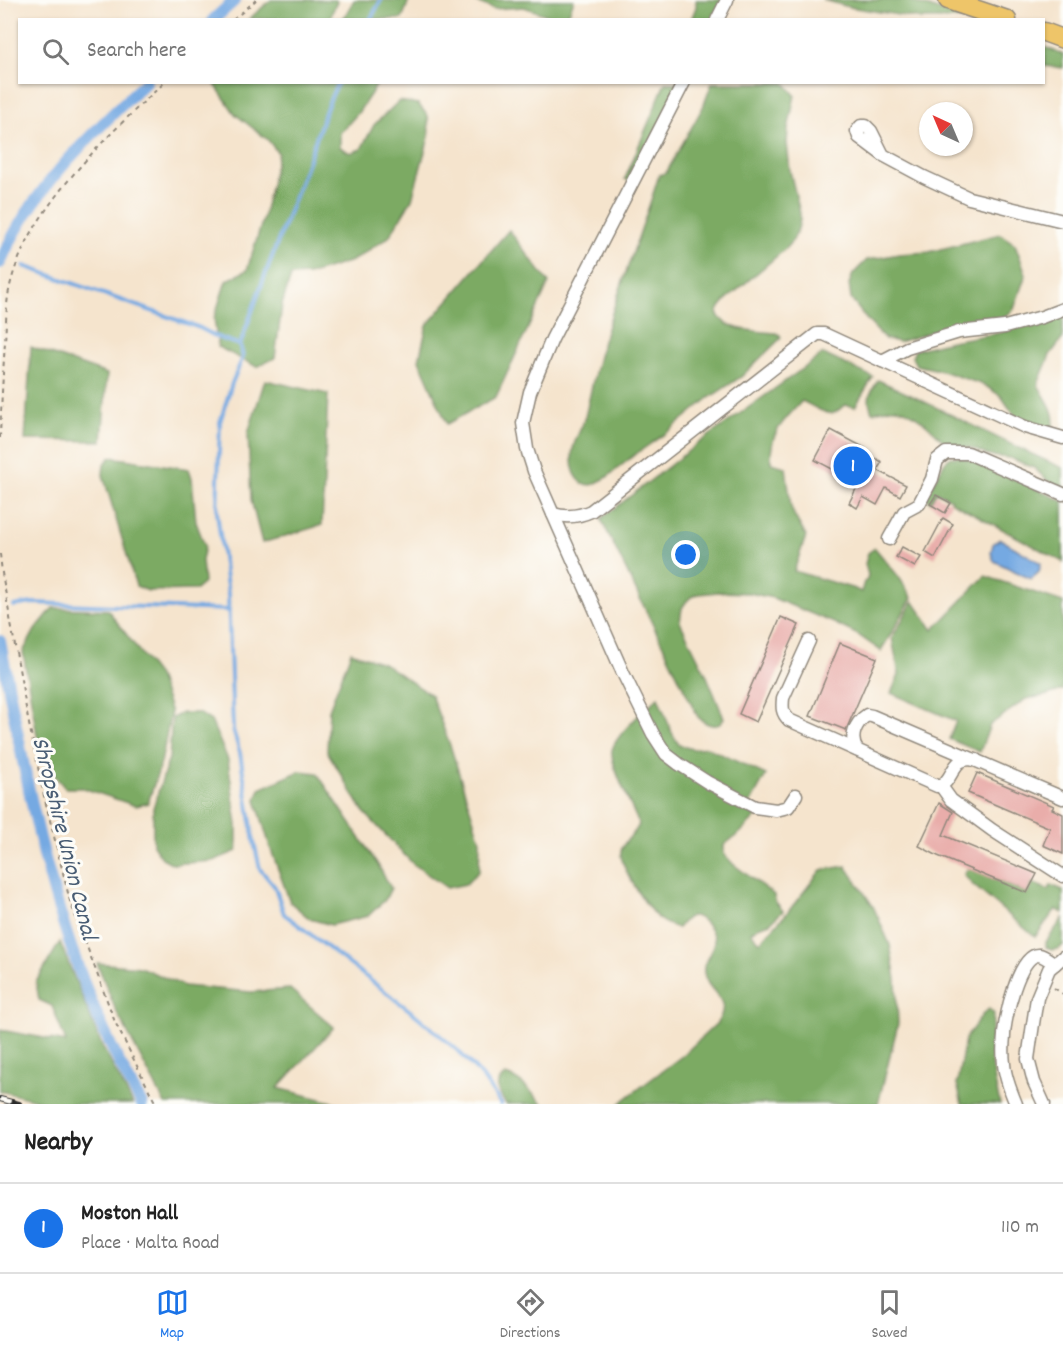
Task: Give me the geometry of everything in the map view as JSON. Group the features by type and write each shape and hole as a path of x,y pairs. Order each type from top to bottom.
{"highway":[{"path":"948,0 1001,18"},
{"path":"1045,32 1063,39"}],"street":[{"path":"718,18 727,0"},
{"path":"683,84 552,339 530,392 523,423 527,449 534,471 623,673 653,734 666,754 707,782 755,807 776,810 788,807 796,795"},
{"path":"883,155 969,198 1063,221"},
{"path":"882,361 907,348 959,332 1005,327 1063,309"},
{"path":"553,514 564,517 579,516 591,511 817,334 824,334 1025,427 1063,438"},
{"path":"890,539 904,512 919,504 932,479 938,460 946,453 968,453 1063,494"},
{"path":"808,640 783,698 782,708 789,720 941,786 951,800 1063,876"},
{"path":"857,750 853,744 853,737 861,719 867,715 872,716 1063,798"},
{"path":"941,786 946,783 954,766 968,759 976,760"},
{"path":"1016,1104 1004,1066 1004,1035 1011,998 1025,963 1031,957 1038,955 1059,961"},
{"path":"1042,1103 1028,1059 1037,998 1049,969 1059,961"}],"path":[{"path":"235,18 256,0"},
{"path":"0,438 8,296 22,249 61,190 163,84"},
{"path":"0,554 28,719 70,901 115,1022 156,1104"}],"green space":[{"path":"271,0 336,0 337,2 329,18 250,18"},
{"path":"354,0 409,0 402,18 344,18"},
{"path":"471,0 574,0 569,13 560,18 524,7 494,9"},
{"path":"696,0 722,0 713,18 692,18"},
{"path":"823,0 908,0 961,18 915,18 849,7"},
{"path":"1045,47 1063,54 1063,68 1045,66"},
{"path":"215,84 377,84 358,113 340,133 340,147 350,153 361,149 374,125 399,101 418,104 428,116 429,137 412,199 389,237 352,261 308,275 291,276 282,305 275,358 257,367 218,347 214,318 226,281 247,270 263,219 278,153 268,140 235,114"},
{"path":"665,84 680,84 631,182 625,179"},
{"path":"712,84 786,84 795,95 787,143 790,171 800,213 798,229 793,240 784,250 727,299 717,313 727,324 734,327 776,333 781,338 741,377 709,398 606,478 592,485 583,484 576,476 572,454 585,417 603,341 659,175 666,173 703,107"},
{"path":"509,230 549,283 496,397 447,424 419,360 427,325"},
{"path":"1000,234 1015,244 1026,274 1014,309 1001,320 954,322 899,342 885,339 851,299 849,284 853,274 867,260 899,254 929,252"},
{"path":"1063,313 1063,338 1050,355 1038,384 1053,415 1053,427 1047,429 1025,424 1014,415 1001,396 984,385 916,365 912,357 915,350 999,333"},
{"path":"31,347 107,374 102,441 25,440"},
{"path":"823,354 873,377 855,407 846,405 831,413 802,401 783,422 775,435 772,443 771,463 786,467 791,507 806,536 794,571 861,592 868,575 865,564 868,553 875,548 899,577 912,598 881,651 858,635 834,623 773,598 749,593 718,592 691,597 682,608 680,622 706,674 724,718 719,724 712,725 698,717 601,519 696,445"},
{"path":"265,380 328,394 322,525 262,543 251,500 248,433"},
{"path":"878,380 1063,468 1063,487 1048,481 1034,468 1010,458 990,456 971,448 946,444 921,420 906,411 890,408 872,412 869,403 870,396"},
{"path":"111,457 189,469 196,522 205,546 202,560 204,583 196,590 148,591 136,586 103,475 104,464"},
{"path":"951,457 974,461 1063,501 1063,562 950,501 951,499 936,492 931,502 926,498 945,462"},
{"path":"985,576 1063,602 1063,690 1026,699 990,725 980,752 949,739 956,721 891,693 899,675 892,638 913,601 933,630"},
{"path":"53,608 108,610 158,676 171,712 161,763 148,803 136,806 83,788 65,788 41,759 23,652 35,630"},
{"path":"351,652 383,663 431,695 451,748 480,840 479,871 466,884 447,888 413,864 363,811 327,751 329,710"},
{"path":"658,697 679,745 692,749 706,747 766,775 750,804 758,815 724,845 724,854 733,864 774,895 775,901 783,911 770,923 751,932 760,942 787,913 821,870 846,866 873,906 890,945 896,979 898,1024 878,1104 619,1104 682,1056 717,1023 723,1007 704,973 714,938 704,921 696,916 688,917 678,928 660,920 636,888 622,858 622,847 639,824 614,765 612,750 625,729"},
{"path":"182,713 199,713 211,721 228,760 237,825 237,851 213,861 173,864 162,858 153,845 153,808 169,758 172,718"},
{"path":"300,771 317,773 391,888 385,900 368,916 331,925 310,919 290,902 256,800 260,789"},
{"path":"968,868 1027,893 1032,883 1049,890 1051,885 1063,890 1063,913 1056,909 1035,937 973,885 964,875"},
{"path":"1063,918 1063,945 1059,949 1051,950 1046,947 1046,942"},
{"path":"60,942 102,1046 133,1104 51,1104 0,1091 0,1030 66,1042 52,1006 39,1000 36,982"},
{"path":"97,963 140,967 184,986 251,992 290,989 334,1027 278,1088 340,1104 165,1104 116,1011"},
{"path":"989,1009 994,1014 991,1037 992,1059 1000,1104 962,1104 957,1084 965,1039"},
{"path":"505,1075 521,1083 543,1104 506,1104 497,1086"}],"water":[{"path":"1000,539 1041,563 1039,572 1031,579 994,561 991,553 993,544"}],"building":[{"path":"831,430 865,448 863,451 882,462 877,470 906,485 900,496 886,488 877,505 863,497 857,508 849,503 859,483 815,460"},
{"path":"936,495 951,503 945,513 930,504"},
{"path":"943,518 953,524 935,558 925,552"},
{"path":"902,547 921,557 915,567 896,557"},
{"path":"781,617 799,625 756,722 739,714"},
{"path":"840,643 877,658 846,730 810,716"},
{"path":"977,773 1054,806 1052,809 1063,814 1063,854 1043,845 1050,828 968,793"},
{"path":"939,803 953,812 943,835 1037,874 1027,893 919,846"}],"waterway":[{"name":"Shropshire Union Canal","path":"215,18 235,0"},
{"path":"371,18 381,0"},
{"name":"Shropshire Union Canal","path":"0,263 28,212 63,165 144,84"},
{"path":"337,84 240,345 243,357 220,422 217,512 228,594 233,730 240,753 260,869 275,887 284,914 417,1016 457,1050 481,1075 501,1104"},
{"path":"24,266 200,328 240,345"},
{"path":"14,606 33,603 229,610"},
{"name":"Shropshire Union Canal","path":"0,641 23,761 50,879 88,994 113,1050 142,1104"}],"railway":[{"path":"0,1099 19,1104"}],"place":[{"name":"Moston Hall","path":"853,466"}]}
